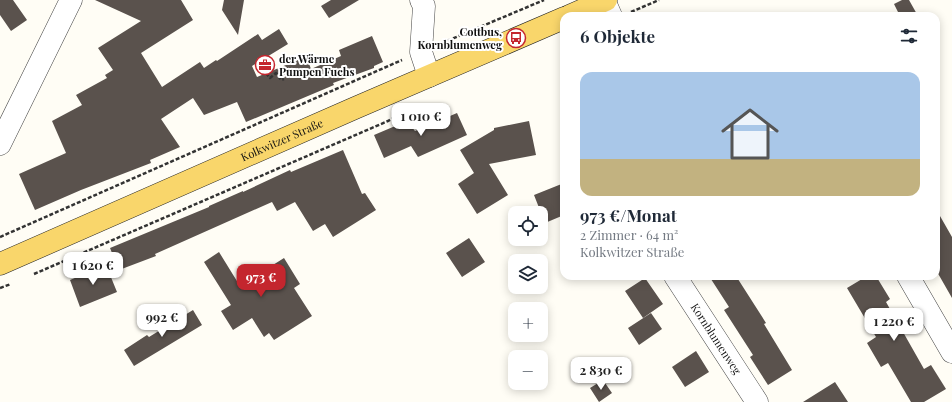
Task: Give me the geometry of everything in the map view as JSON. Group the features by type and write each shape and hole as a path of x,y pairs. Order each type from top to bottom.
{"main road":[{"path":"586,12 611,6"},
{"name":"Kolkwitzer Straße","path":"0,264 560,20"}],"street":[{"path":"0,144 71,0"},
{"path":"421,0 424,6 421,52 429,76"},
{"name":"Kornblumenweg","path":"678,280 757,402"},
{"path":"910,280 952,352"}],"path":[{"path":"0,237 421,52 544,0"},
{"path":"611,6 659,0"},
{"path":"266,73 270,78 276,73 281,80 284,79"},
{"path":"33,274 388,121 416,106"},
{"path":"0,288 11,283"}],"building":[{"path":"0,0 13,0 27,20 11,31 0,15"},
{"path":"95,0 181,0 193,20 141,53 162,87 200,62 204,68 258,34 262,40 279,29 288,44 252,66 257,77 298,60 301,64 308,61 311,69 341,56 339,50 372,36 383,62 374,66 374,68 333,83 334,85 246,122 237,102 204,115 193,98 161,119 180,147 150,160 151,163 81,190 35,210 19,174 66,153 52,121 82,105 76,95 107,78 105,75 113,70 98,48 141,21"},
{"path":"224,0 244,0 238,35 222,10"},
{"path":"331,0 359,0 329,18 321,6"},
{"path":"902,0 909,0 916,12 898,12 894,4"},
{"path":"457,113 467,135 418,157 411,146 384,158 374,135 407,121 415,131"},
{"path":"529,121 536,155 489,164 508,195 477,214 458,184 474,173 460,150 494,130 494,128"},
{"path":"343,150 362,194 365,193 376,210 333,237 325,224 313,231 295,202 277,211 272,202 155,254 156,256 119,270 110,248 209,207 290,170 291,172"},
{"path":"560,185 560,217 548,222 548,206 538,206 534,195"},
{"path":"940,216 952,237 952,298 940,277"},
{"path":"469,238 485,262 462,277 446,253"},
{"path":"219,252 240,286 284,258 300,284 294,288 312,316 274,340 269,333 264,337 252,318 233,330 221,311 231,305 204,262"},
{"path":"106,265 117,292 80,307 70,280"},
{"path":"642,280 646,280 663,304 643,318 625,291"},
{"path":"712,280 739,280 766,323 764,324 792,370 768,385 750,357 753,355 724,310 729,307"},
{"path":"860,280 878,280 890,299 886,302 924,369 931,365 946,389 924,402 911,402 888,363 881,367 867,343 876,337 847,288"},
{"path":"193,310 202,325 134,366 124,350 147,335 149,337"},
{"path":"651,313 662,329 639,345 628,328"},
{"path":"696,351 709,372 685,387 672,367"},
{"path":"603,380 612,393 599,402 590,388"},
{"path":"835,382 848,402 803,402"}],"place":[{"name":"Cottbus, Kornblumenweg","path":"516,38"},
{"name":"der Wärme Pumpen Fuchs","path":"265,65"}]}
